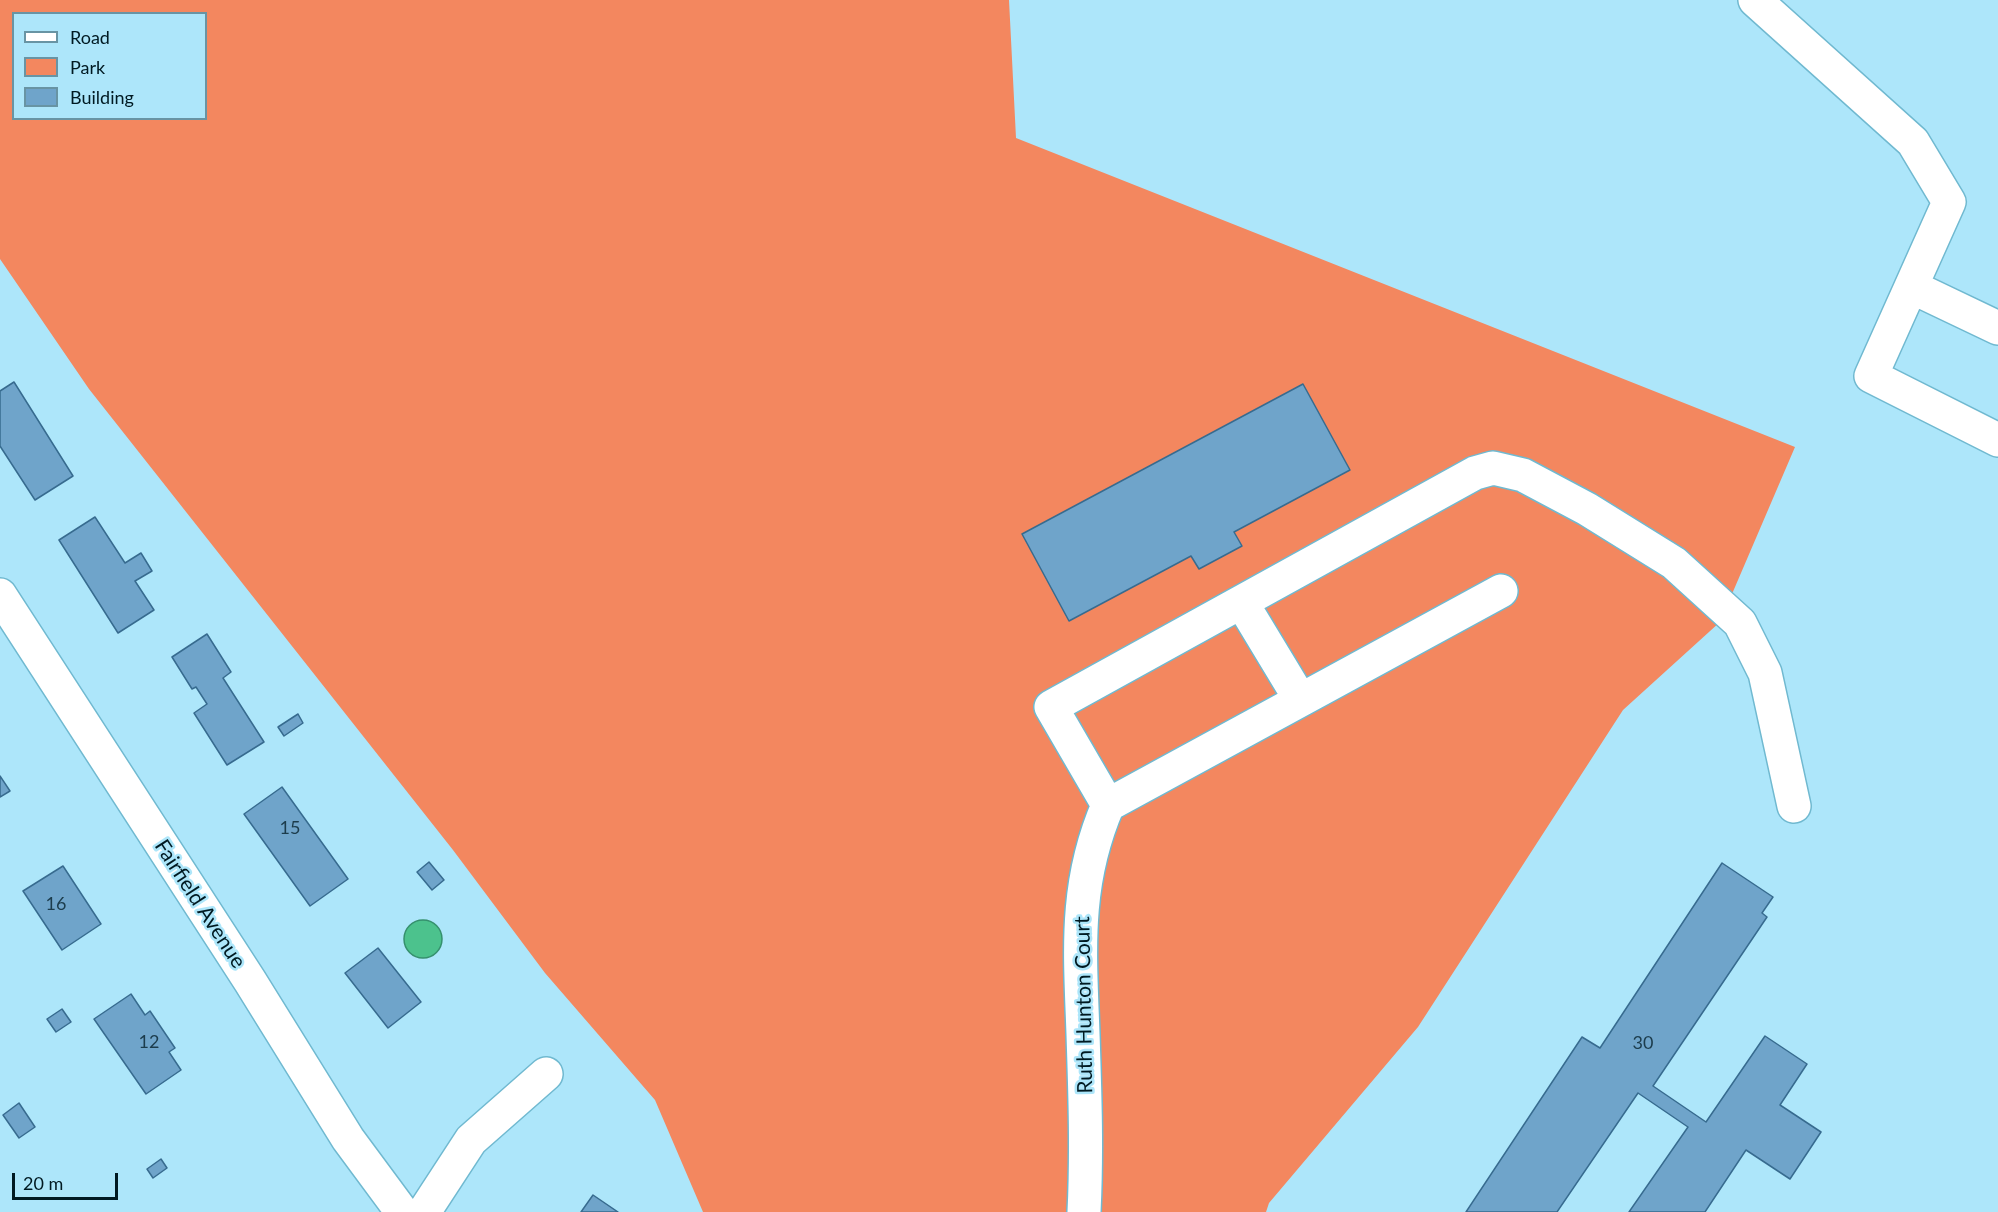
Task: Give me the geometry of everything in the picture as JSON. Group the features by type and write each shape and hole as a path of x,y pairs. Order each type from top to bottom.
{"street":[{"path":"1755,0 1913,142 1949,202 1871,376 1998,440"},
{"path":"1912,287 1998,328"},
{"path":"1501,591 1108,805 1051,707 1475,473 1493,468 1523,475 1587,509 1674,563 1740,624 1765,673 1794,806"},
{"name":"Fairfield Avenue","path":"0,595 250,981 348,1139 402,1212"},
{"path":"1242,603 1300,699"},
{"name":"Ruth Hunton Court","path":"1084,1212 1088,1152 1079,933 1085,875 1096,834 1108,805"},
{"path":"424,1212 471,1140 546,1074"}],"green space":[{"path":"0,0 1009,0 1016,138 1795,447 1720,622 1623,710 1418,1027 1269,1203 1266,1212 703,1212 655,1100 545,973 453,850 89,389 0,259"}],"shaded area":[{"path":"423,920 437,925 442,939 437,953 423,958 409,953 404,939 409,925"}],"building":[{"path":"14,382 73,476 35,500 0,446 0,391"},
{"path":"1303,384 1350,470 1234,532 1242,546 1199,569 1191,556 1069,621 1022,534"},
{"path":"95,517 125,563 141,553 152,571 135,581 154,610 118,633 59,540"},
{"path":"207,634 231,672 223,678 264,742 227,765 194,713 207,704 196,687 192,689 172,657"},
{"path":"298,714 303,723 284,736 278,727"},
{"path":"0,776 10,791 0,797"},
{"path":"282,787 348,879 310,906 244,814"},
{"path":"429,862 444,880 432,890 417,872"},
{"path":"1722,863 1773,897 1762,913 1767,917 1653,1086 1706,1122 1765,1036 1807,1064 1780,1105 1821,1132 1790,1179 1746,1150 1705,1212 1629,1212 1688,1127 1638,1093 1557,1212 1466,1212 1582,1037 1600,1048"},
{"path":"63,866 101,924 62,950 23,891"},
{"path":"378,948 421,1002 388,1028 345,973"},
{"path":"131,994 145,1015 150,1011 175,1048 169,1052 181,1070 146,1094 94,1019"},
{"path":"62,1009 71,1022 56,1032 47,1019"},
{"path":"19,1103 35,1127 19,1138 3,1115"},
{"path":"161,1159 167,1168 153,1178 147,1169"},
{"path":"593,1195 618,1212 581,1212"}]}
